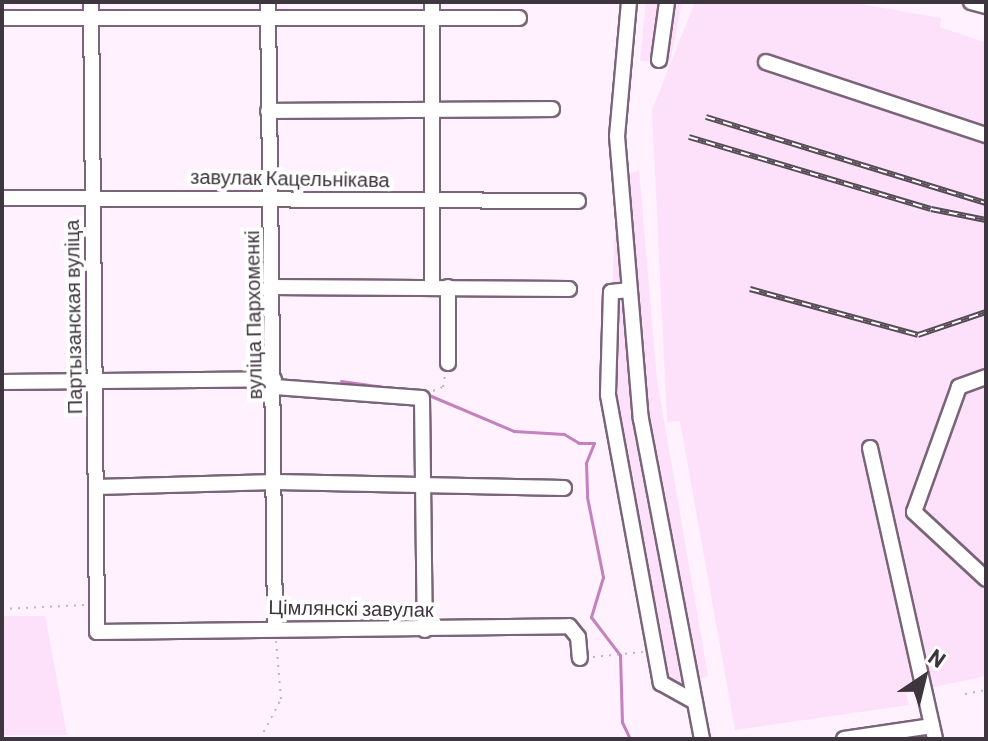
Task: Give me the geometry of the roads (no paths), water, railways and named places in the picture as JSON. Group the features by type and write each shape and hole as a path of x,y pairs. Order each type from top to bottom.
{"street":[{"name":"вуліца Пархоменкі","path":"268,2 270,287 276,482 275,626"},
{"path":"432,2 432,200 448,363"},
{"path":"629,2 617,136 641,419 702,739"},
{"path":"659,60 667,2"},
{"path":"971,2 986,6"},
{"path":"2,18 90,9 268,22 519,18"},
{"name":"Партызанская вуліца","path":"90,9 97,632"},
{"path":"766,62 986,135"},
{"path":"268,111 552,109"},
{"name":"завулак Кацельнікава","path":"2,198 578,201"},
{"path":"270,287 569,289"},
{"path":"629,290 611,292 608,395 661,683 694,701"},
{"path":"986,377 959,387 914,512 986,579"},
{"path":"2,382 274,383 422,398 425,630"},
{"path":"844,739 934,732 870,448"},
{"path":"96,487 276,482 425,488 564,488"},
{"name":"Цімлянскі завулак","path":"97,632 275,626 425,630 569,626 578,637 580,658"}],"waterway":[{"path":"341,381 397,389"},
{"path":"424,393 514,431 564,434 579,443 594,443 586,463 587,497 603,577 591,617 620,655 622,722 630,739"}],"railway":[{"path":"706,117 986,203"},
{"path":"689,137 931,209 986,220"},
{"path":"750,289 918,335 986,312"}]}
